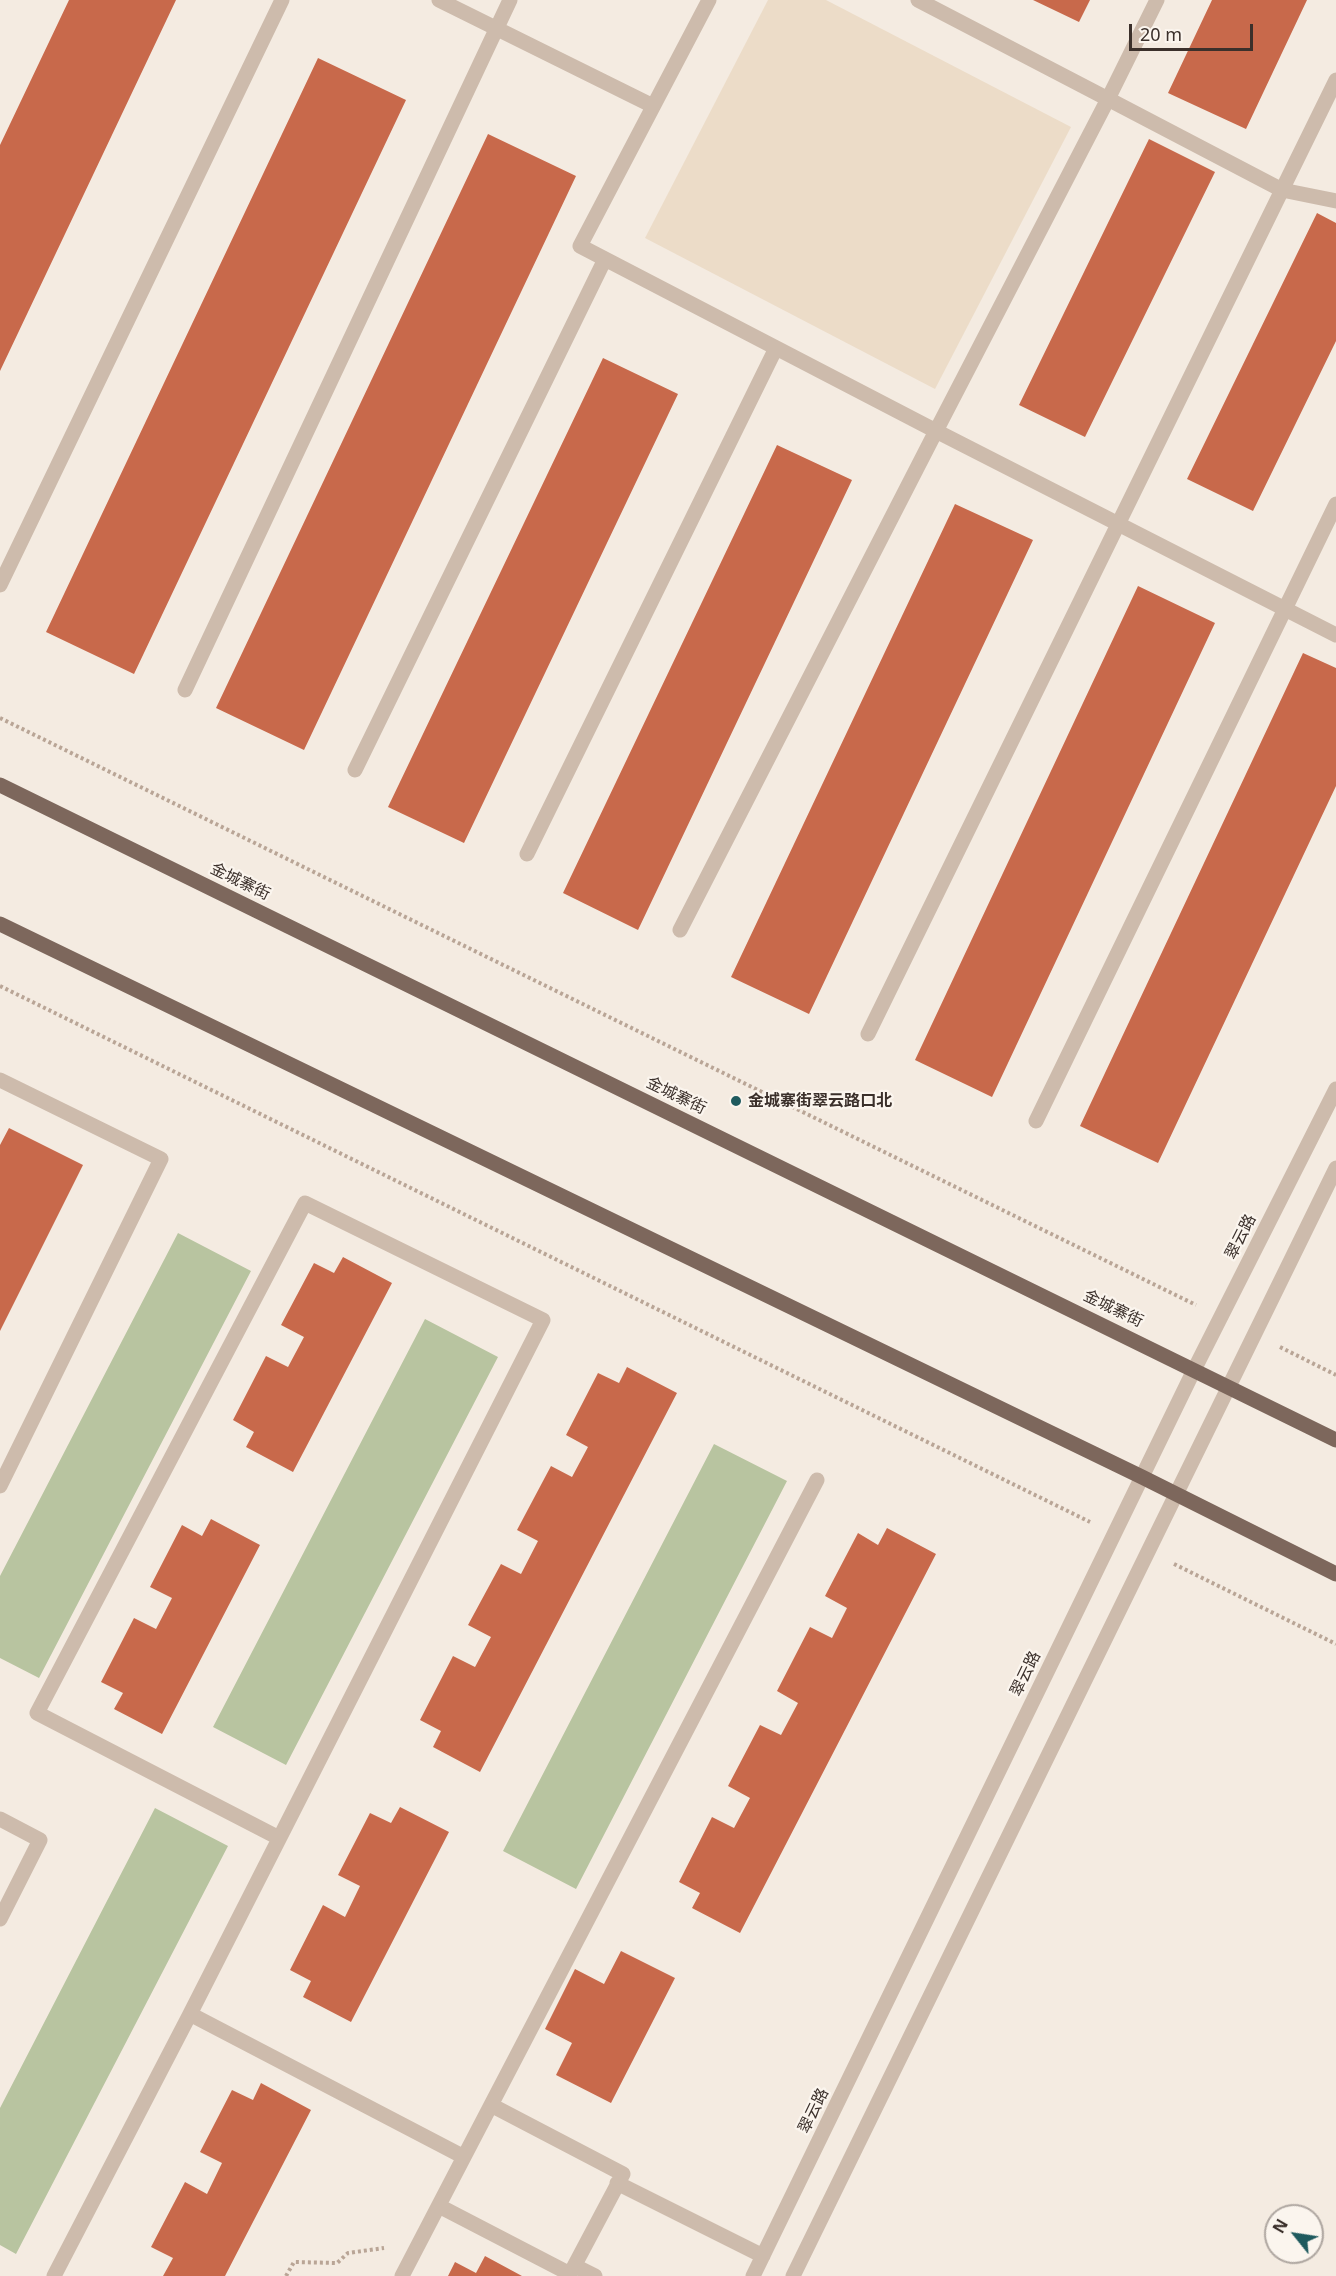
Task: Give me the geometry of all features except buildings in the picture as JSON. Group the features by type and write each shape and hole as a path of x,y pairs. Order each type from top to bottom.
{"main road":[{"name":"金城寨街","path":"0,785 1336,1440"},
{"path":"0,924 1142,1477 1336,1574"}],"street":[{"path":"0,585 282,0"},
{"path":"439,0 653,106"},
{"path":"185,690 510,0"},
{"path":"709,0 580,246 1336,635"},
{"path":"918,0 945,6 1108,99 1282,190 1336,201"},
{"path":"680,930 1157,0"},
{"path":"868,1034 1336,80"},
{"path":"356,770 605,259"},
{"path":"527,854 776,348"},
{"path":"1036,1120 1336,504"},
{"path":"0,1080 161,1159 0,1486"},
{"name":"翠云路","path":"753,2276 1194,1370 1336,1089"},
{"path":"793,2276 1336,1168"},
{"path":"54,2276 190,2014 543,1320 305,1203 37,1713 279,1838"},
{"path":"402,2276 817,1480"},
{"path":"0,1820 40,1840 0,1919"},
{"path":"190,2014 464,2157"},
{"path":"439,2206 570,2274 623,2174 491,2105"},
{"path":"617,2183 763,2256"},
{"path":"575,2266 595,2276"}],"path":[{"path":"0,718 1220,1318"},
{"path":"0,986 1114,1535"},
{"path":"1254,1334 1336,1375"},
{"path":"1148,1551 1336,1644"},
{"path":"286,2276 294,2262 338,2263 348,2253 419,2244"}],"green space":[{"path":"178,1233 251,1271 39,1678 0,1658 0,1576"},
{"path":"425,1319 498,1357 286,1765 213,1727"},
{"path":"714,1444 787,1481 576,1889 503,1851"},
{"path":"155,1808 228,1846 16,2254 0,2245 0,2108"}],"shaded area":[{"path":"768,0 826,0 1071,127 935,389 645,238"}],"place":[{"name":"金城寨街翠云路口北","path":"736,1101"}]}
